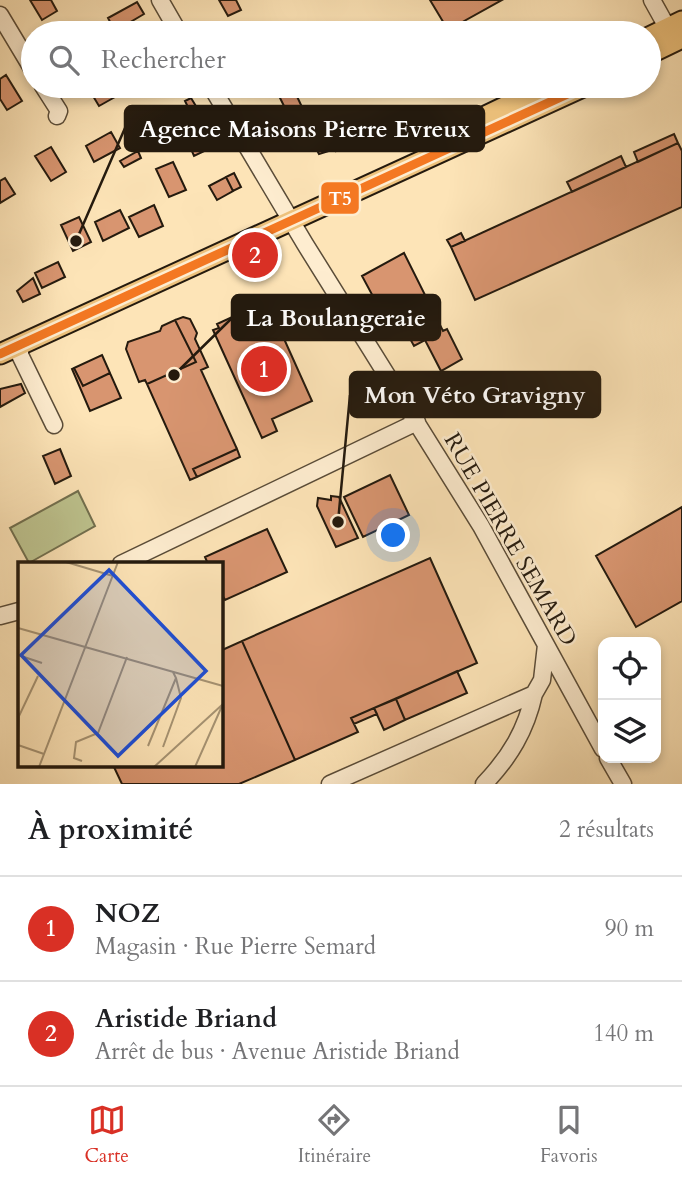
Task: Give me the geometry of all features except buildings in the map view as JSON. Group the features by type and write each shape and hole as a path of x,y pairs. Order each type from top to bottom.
{"main road":[{"path":"661,45 677,32"},
{"path":"0,354 402,163 525,98"},
{"path":"402,163 556,98"}],"street":[{"path":"160,0 172,21"},
{"path":"652,0 677,32"},
{"path":"0,15 21,50"},
{"path":"51,98 59,111 57,116"},
{"name":"RUE PIERRE SEMARD","path":"218,98 481,526 598,740"},
{"path":"20,344 20,355 54,425"},
{"path":"125,562 417,422"},
{"path":"0,616 18,611"},
{"path":"484,784 506,761 528,720 534,694 542,680 546,645"},
{"path":"330,784 534,694"},
{"path":"611,763 622,784"}],"green space":[{"path":"78,491 95,526 31,562 10,528"}],"transit line":[{"name":"T5","path":"0,354 559,98"}],"place":[{"name":"Agence Maisons Pierre Evreux","path":"76,241"},
{"name":"Aristide Briand","path":"255,255"},
{"name":"NOZ","path":"264,369"},
{"name":"La Boulangeraie","path":"174,375"},
{"name":"Mon Véto Gravigny","path":"338,522"}]}
